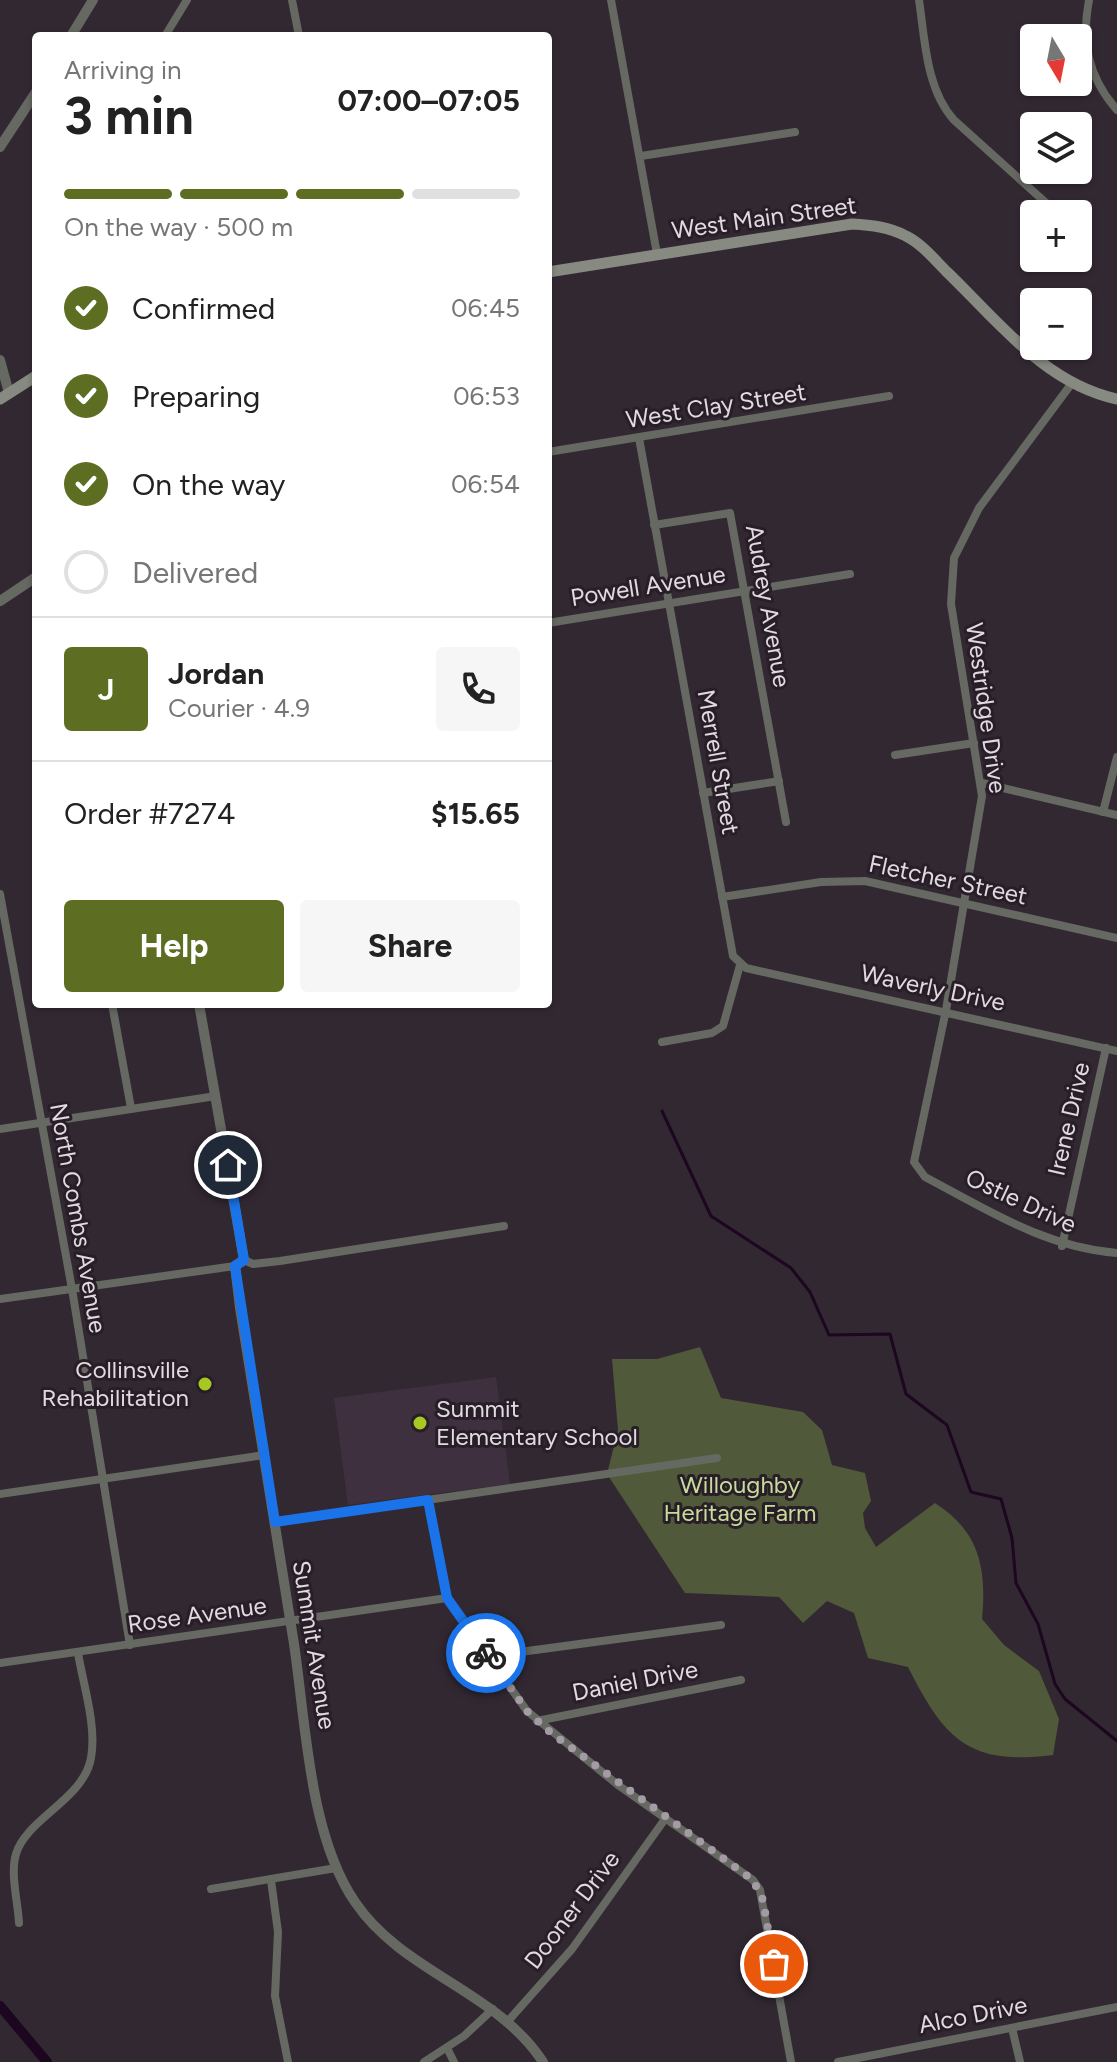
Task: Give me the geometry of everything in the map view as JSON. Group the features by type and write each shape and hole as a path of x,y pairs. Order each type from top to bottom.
{"main road":[{"name":"West Main Street","path":"552,271 852,224 896,231 920,244 1031,355 1072,383 1117,399"},
{"path":"5,396 32,379"}],"street":[{"path":"73,32 93,0"},
{"path":"167,32 187,0"},
{"path":"292,0 298,32"},
{"path":"611,0 657,254"},
{"path":"919,0 932,79 942,103 954,120 1043,200"},
{"path":"1089,0 1084,24 1087,56 1100,87 1117,110"},
{"path":"0,147 32,102"},
{"path":"641,156 795,132"},
{"path":"0,360 5,396"},
{"name":"Westridge Drive","path":"916,1167 918,1138 946,1010 982,783 951,604 954,558 979,508 1072,383"},
{"name":"West Clay Street","path":"552,451 889,396"},
{"name":"Merrell Street","path":"639,438 733,956 740,965"},
{"name":"Audrey Avenue","path":"654,525 730,513 786,822"},
{"name":"Powell Avenue","path":"552,622 850,574"},
{"path":"0,601 32,580"},
{"path":"895,755 974,743"},
{"path":"1103,812 1117,757"},
{"path":"703,793 779,781"},
{"path":"982,783 1117,815"},
{"name":"Fletcher Street","path":"722,897 841,881 886,884 1117,938"},
{"name":"North Combs Avenue","path":"0,894 72,1289 130,1645"},
{"path":"0,960 12,958"},
{"path":"662,1042 712,1033 723,1026 740,965"},
{"name":"Waverly Drive","path":"740,965 1117,1051"},
{"path":"113,1008 131,1108"},
{"name":"Summit Avenue","path":"200,1008 216,1096 264,1455 313,1771 336,1868 356,1904 382,1933 429,1971 508,2021 543,2062"},
{"name":"Irene Drive","path":"1062,1246 1106,1048"},
{"path":"0,1129 216,1096"},
{"name":"Ostle Drive","path":"916,1167 925,1177 1062,1246 1117,1253"},
{"path":"0,1299 504,1226"},
{"path":"0,1494 264,1455"},
{"path":"275,1522 717,1458"},
{"path":"428,1500 447,1598 537,1721 665,1819 753,1880 760,1890 791,2062"},
{"name":"Rose Avenue","path":"0,1663 447,1598"},
{"path":"493,1662 505,1654 721,1625"},
{"path":"19,1923 14,1863 20,1844 75,1788 91,1759 92,1742 78,1653"},
{"name":"Daniel Drive","path":"537,1721 741,1680"},
{"name":"Dooner Drive","path":"508,2021 572,1949 665,1819"},
{"path":"211,1889 336,1868"},
{"path":"271,1880 278,1932 275,1996 288,2062"},
{"name":"Alco Drive","path":"838,2062 1117,2007"},
{"path":"424,2062 447,2048 493,2009"},
{"path":"1012,2028 1020,2062"},
{"path":"447,2048 454,2062"}],"shaded area":[{"name":"Summit Elementary School","path":"496,1377 510,1484 348,1505 334,1398"}],"green space":[{"name":"Willoughby Heritage Farm","path":"700,1347 721,1398 803,1412 822,1430 832,1465 865,1473 871,1501 863,1513 865,1528 876,1547 935,1503 962,1526 971,1539 981,1567 982,1619 1004,1645 1039,1671 1059,1719 1053,1755 1000,1756 962,1742 934,1713 908,1667 868,1658 854,1613 827,1601 803,1623 779,1597 685,1593 607,1474 618,1430 612,1359 657,1359"}],"waterway":[{"path":"662,1111 711,1216 791,1268 810,1292 829,1335 890,1334 906,1394 947,1425 971,1492 1001,1499 1012,1538 1016,1583 1038,1624 1055,1684 1065,1699 1117,1741"},
{"path":"0,2006 47,2062"}],"way so far":[{"path":"486,1653 527,1711 551,1733 618,1785 753,1880 763,1900 774,1964"}],"place":[{"name":"Collinsville Rehabilitation","path":"205,1384"},
{"name":"Summit Elementary School","path":"420,1423"}],"route":[{"path":"228,1165 244,1260 235,1266 240,1308 275,1522 428,1500 443,1588 453,1612 486,1653"}]}
